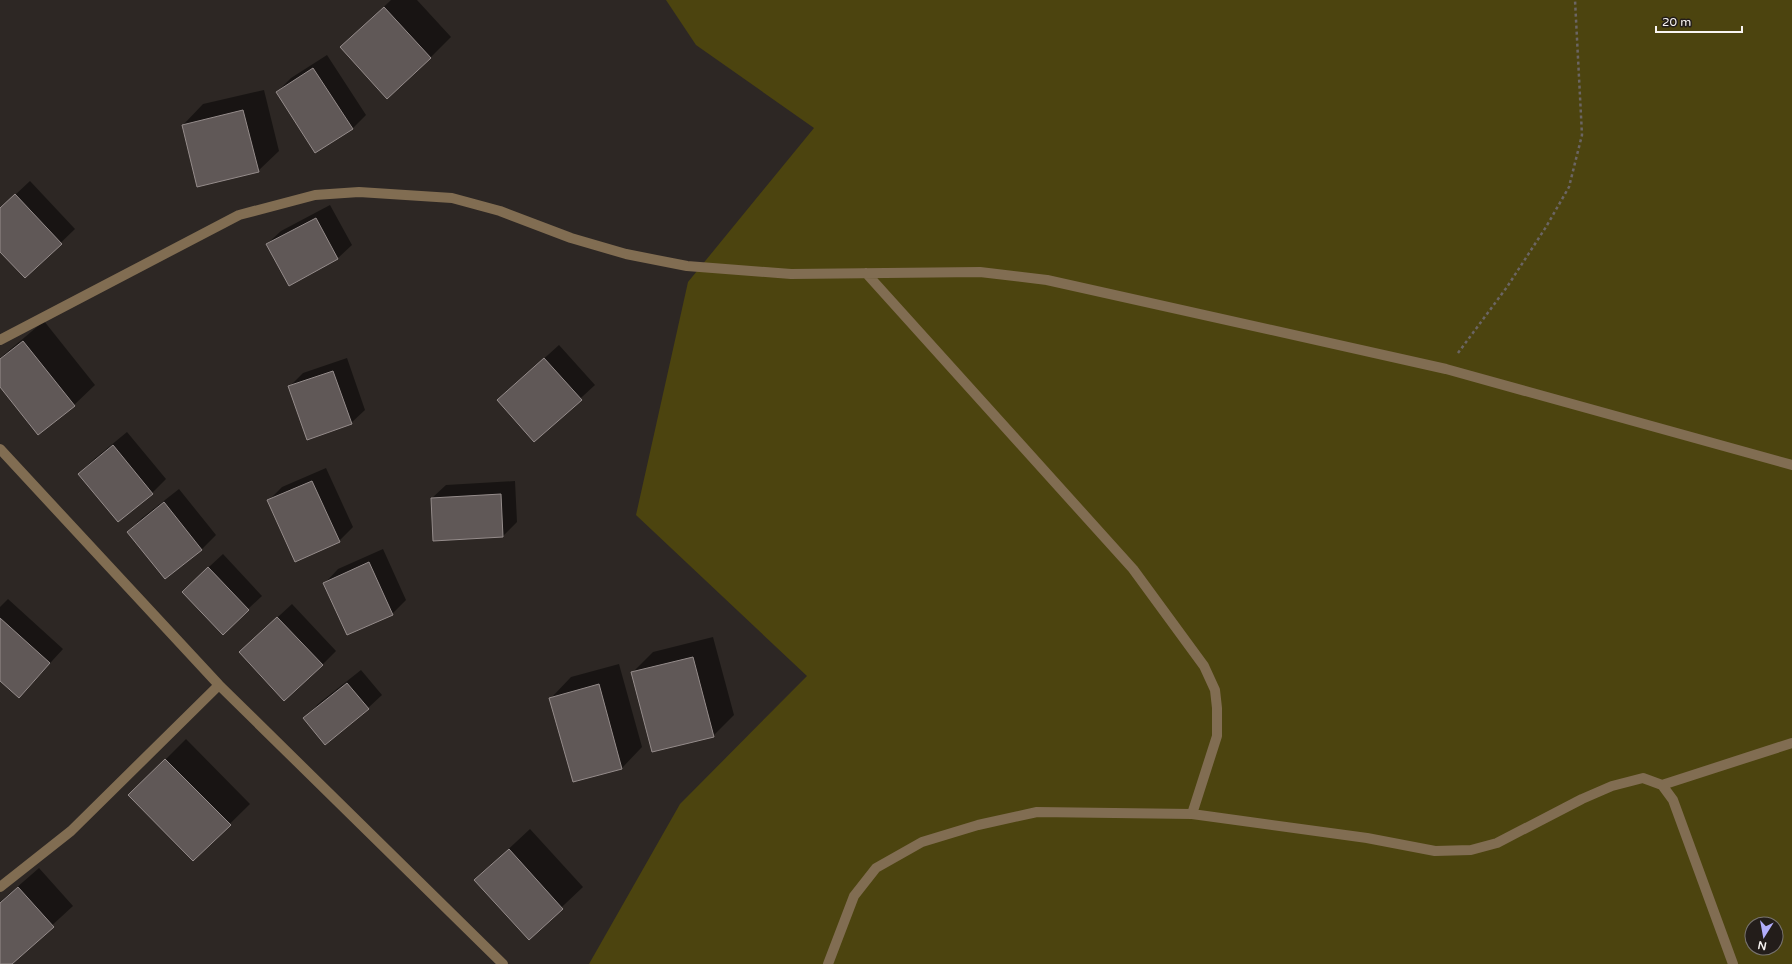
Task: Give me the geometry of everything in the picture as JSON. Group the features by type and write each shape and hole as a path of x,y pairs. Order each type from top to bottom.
{"street":[{"path":"0,340 239,215 315,195 358,192 452,198 500,211 571,238 626,254 687,266 791,274 980,272 1047,280 1446,369 1792,465"},
{"path":"866,273 1133,569 1204,666 1215,690 1217,708 1217,736 1192,814"},
{"path":"0,449 220,685 503,964"},
{"path":"0,888 71,831 220,685"},
{"path":"1662,785 1792,743"},
{"path":"828,964 854,896 876,868 922,842 978,825 1037,812 1192,814 1367,838 1434,851 1471,850 1497,843 1582,799 1612,786 1643,778 1662,785 1673,800 1685,829 1733,964"}],"path":[{"path":"1446,369 1507,287 1569,187 1582,135 1575,0"}],"shaded area":[{"path":"666,0 1792,0 1792,964 589,964 680,804 807,676 636,515 688,282 814,128 696,45"}],"building":[{"path":"384,7 431,58 387,99 340,47"},
{"path":"313,68 353,129 315,153 276,92"},
{"path":"243,110 259,172 197,187 182,125"},
{"path":"15,194 62,244 25,278 0,252 0,208"},
{"path":"316,218 338,259 289,286 266,244"},
{"path":"23,341 75,406 38,435 0,387 0,359"},
{"path":"544,358 582,400 534,442 497,400"},
{"path":"333,371 352,424 307,440 288,386"},
{"path":"113,445 153,494 118,522 78,474"},
{"path":"312,481 340,542 295,562 267,500"},
{"path":"501,494 503,537 433,541 431,498"},
{"path":"164,502 202,550 165,579 127,532"},
{"path":"369,562 393,615 347,635 323,583"},
{"path":"208,567 249,610 223,635 182,592"},
{"path":"277,617 323,665 284,701 239,652"},
{"path":"0,618 50,663 19,698 0,681"},
{"path":"693,657 714,737 652,752 631,672"},
{"path":"347,683 369,709 325,745 303,718"},
{"path":"599,684 622,769 573,782 549,698"},
{"path":"165,759 231,825 193,861 128,795"},
{"path":"509,849 563,909 529,940 474,880"},
{"path":"18,887 54,927 12,964 0,964 0,903"}]}
